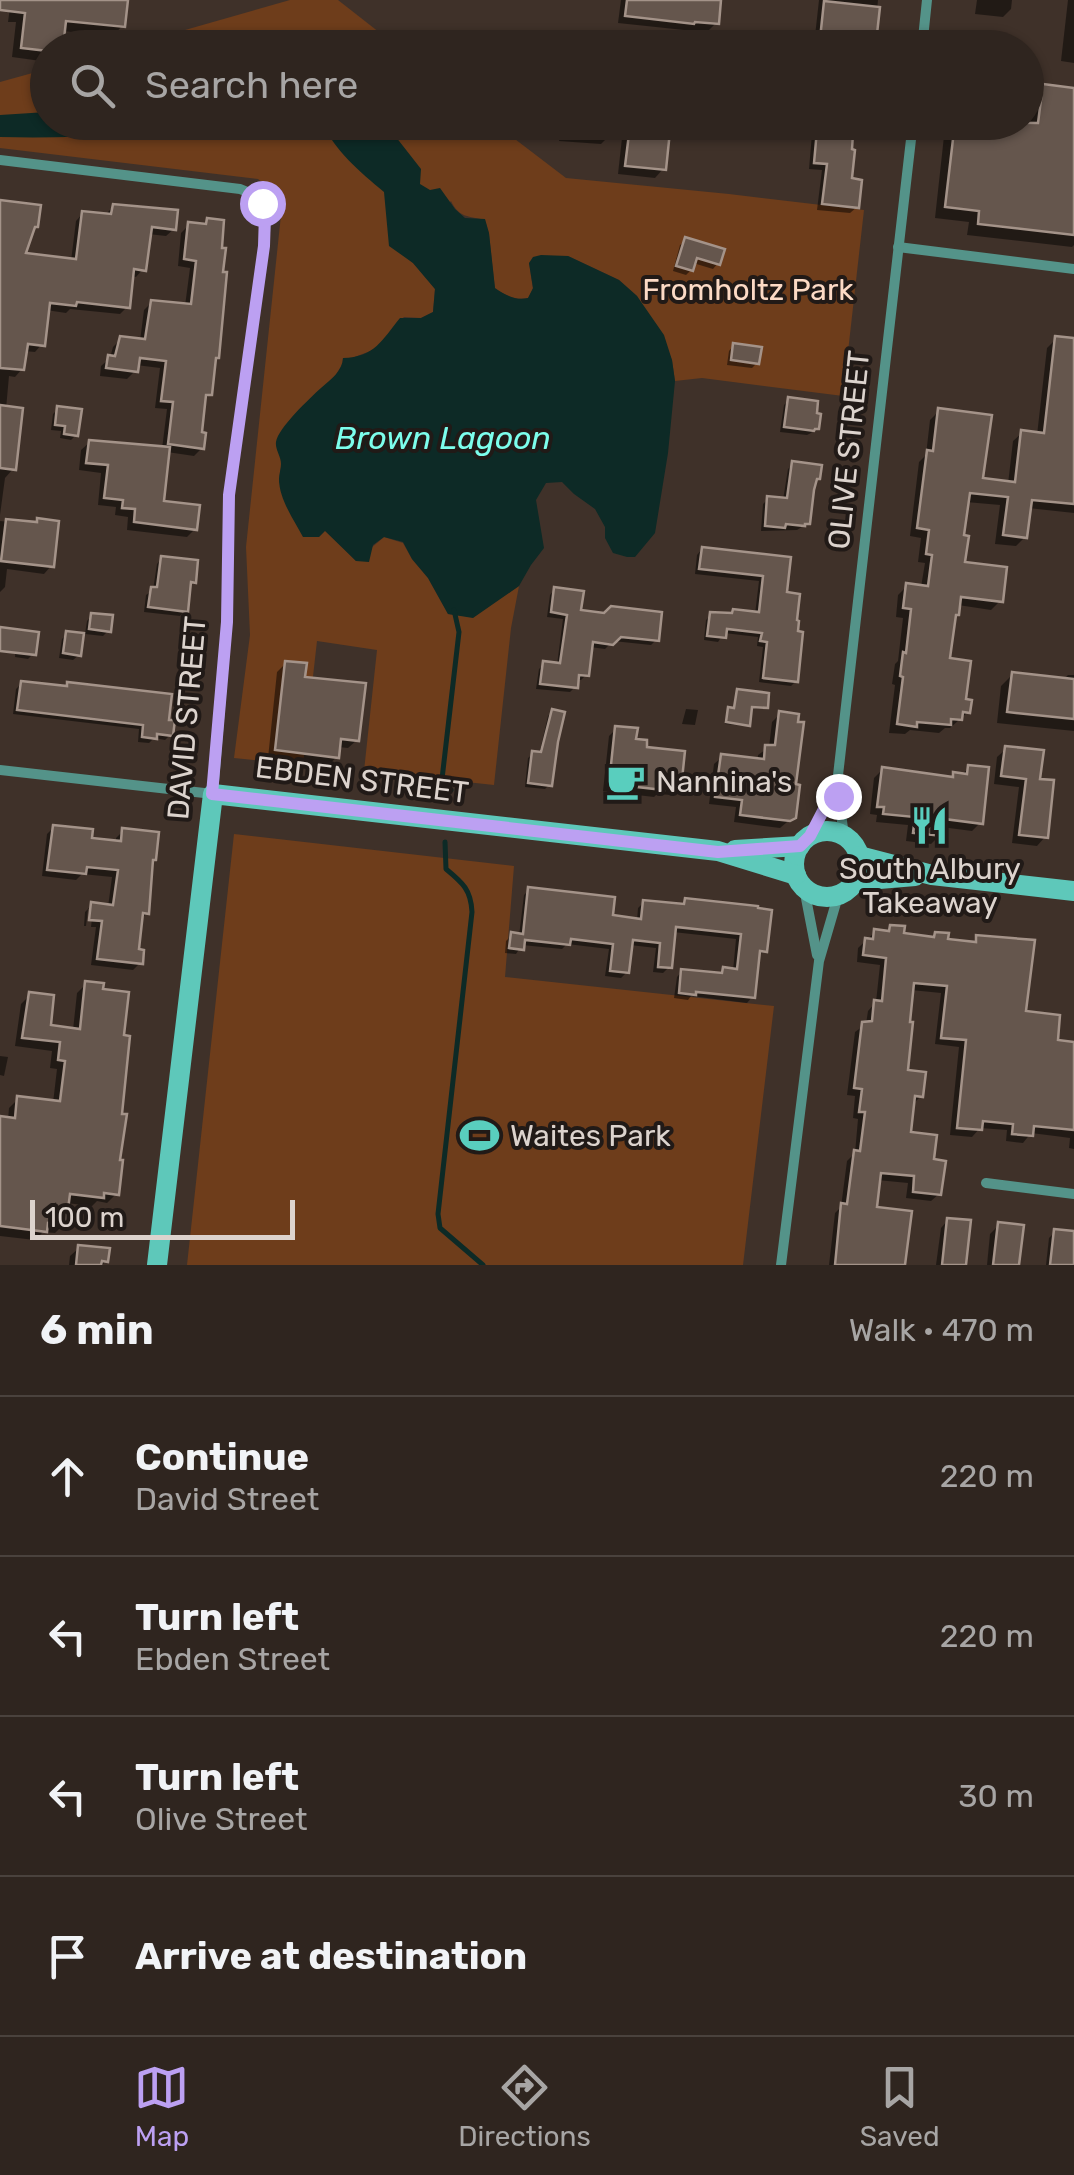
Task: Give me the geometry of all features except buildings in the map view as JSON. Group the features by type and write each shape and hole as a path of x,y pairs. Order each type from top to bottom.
{"street":[{"path":"924,30 928,0"},
{"name":"OLIVE STREET","path":"844,836 837,784 911,140"},
{"name":"DAVID STREET","path":"0,160 240,188 254,194 265,214 229,495 227,622 212,794 158,1265"},
{"path":"898,247 1074,269"},
{"name":"EBDEN STREET","path":"0,770 718,852 800,881"},
{"name":"OLIVE STREET","path":"805,841 837,784"},
{"path":"800,881 820,896 838,896 856,881 856,848 844,836 827,832 805,841 794,860 818,961"},
{"name":"EBDEN STREET","path":"718,852 805,841"},
{"path":"859,856 932,874 1074,891"},
{"path":"856,881 932,874"},
{"path":"780,1265 818,961 838,896"},
{"path":"986,1183 1074,1194"}],"green space":[{"path":"290,0 338,0 376,30 185,30"},
{"name":"Fromholtz Park","path":"30,74 30,140 516,140 566,178 864,210 843,396 702,378 675,381 672,360 648,315 637,296 619,280 568,256 529,263 533,289 528,298 507,295 495,289 485,220 461,213 451,201 402,254 435,289 433,312 421,318 404,317 378,347 343,364 292,417 277,449 282,459 279,482 356,561 384,537 403,543 448,614 473,617 519,586 494,785 364,771 377,650 317,641 303,765 234,758 250,635 246,547 281,215 273,191 258,179 0,148 0,82"},
{"name":"Waites Park","path":"234,834 514,866 505,977 774,1006 743,1265 187,1265"}],"water":[{"path":"30,113 30,137 0,137 0,115"},
{"name":"Brown Lagoon","path":"333,140 398,140 421,169 420,184 430,190 440,188 465,218 485,219 495,288 503,293 528,298 533,288 529,263 541,255 568,256 619,280 637,296 664,335 675,381 655,533 635,557 613,553 595,509 562,482 546,483 536,500 544,548 519,586 473,618 448,614 403,542 384,537 373,545 369,562 356,561 325,531 319,537 303,537 281,494 281,461 276,445 282,429 335,375 343,358 370,351 400,318 421,318 433,312 435,289 413,263 389,246 384,192"}],"waterway":[{"path":"451,790 442,779 459,632 454,610"},
{"path":"445,842 446,869 465,888 472,912 438,1214 440,1228 483,1265"}],"place":[{"name":"Nannina's","path":"626,782"},
{"name":"South Albury Takeaway","path":"930,825"},
{"name":"Waites Park","path":"480,1136"}],"route":[{"path":"262,203 264,246 229,495 227,622 212,794 718,852 800,846 810,836 837,784 838,796"}]}
